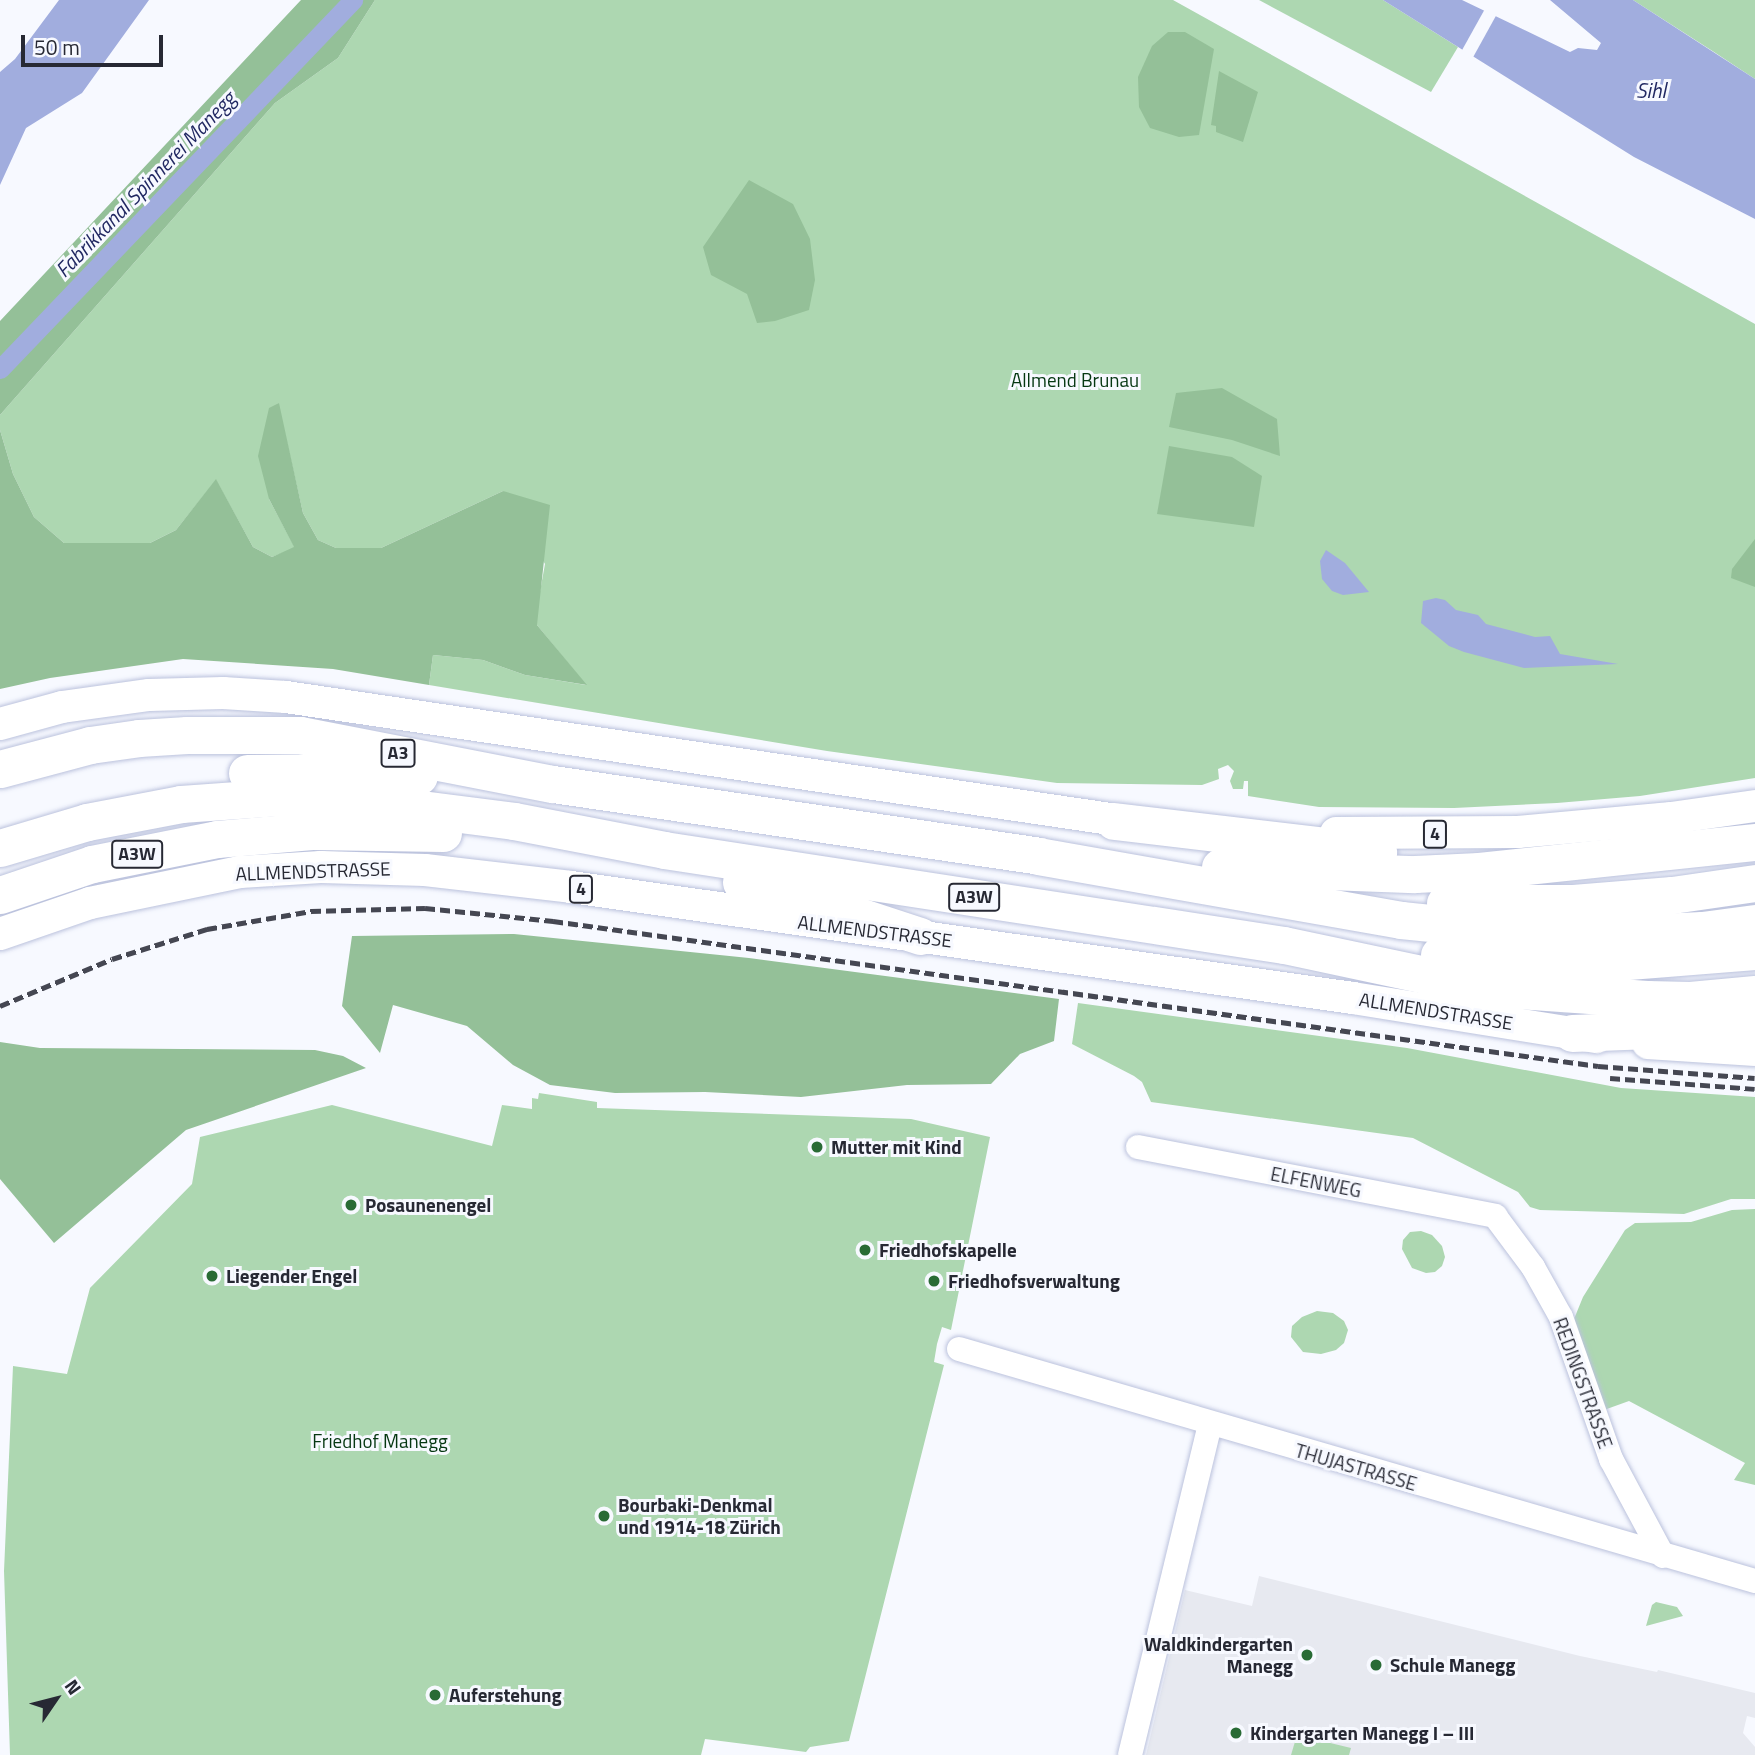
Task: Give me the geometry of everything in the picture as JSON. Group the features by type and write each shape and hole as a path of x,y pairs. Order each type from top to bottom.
{"highway":[{"name":"A3","path":"0,769 117,741 187,734 300,735 553,784"},
{"name":"A3","path":"0,821 95,794 180,778 278,785 359,773 553,784"},
{"path":"553,784 1038,856 1401,920 1550,934 1651,933 1755,923"},
{"name":"A3W","path":"0,848 55,830 130,812 278,785 354,800 514,821 664,850 1284,945 1503,960 1604,963 1755,951"},
{"path":"1114,821 1378,852 1561,862"},
{"name":"A3W","path":"0,895 66,872 123,857 217,839 279,833 362,830 416,832 664,850"},
{"path":"1038,856 1303,873 1415,874 1755,842"},
{"path":"611,847 807,899 920,936"},
{"path":"1248,893 1516,905 1672,895 1755,883"},
{"path":"1135,922 1306,967 1449,994 1584,1011 1755,1019"},
{"path":"1284,945 1425,975 1553,994 1690,1000 1755,995"},
{"path":"1572,1033 1755,1026"}],"main road":[{"name":"4","path":"0,724 62,707 149,695 223,693 286,697 1114,821 1358,834 1505,832 1671,818 1755,806"},
{"name":"ALLMENDSTRASSE","path":"0,934 90,903 201,878 271,869 378,867 512,879 1353,998 1653,1044 1755,1050"}],"street":[{"name":"ELFENWEG","path":"1138,1147 1495,1216"},
{"name":"REDINGSTRASSE","path":"1495,1216 1533,1267 1561,1318 1611,1459 1663,1556"},
{"name":"THUJASTRASSE","path":"958,1349 1210,1425 1755,1581"},
{"path":"1130,1755 1210,1425"}],"shaded area":[{"name":"Schule Manegg","path":"1259,1576 1580,1656 1657,1672 1658,1670 1755,1693 1755,1718 1747,1716 1743,1733 1755,1747 1755,1755 1146,1755 1185,1590 1252,1606"}],"green space":[{"path":"301,0 375,0 338,58 275,103 0,415 0,321"},
{"name":"Allmend Brunau","path":"375,0 1173,0 1755,324 1755,778 1640,796 1557,803 1454,808 1319,807 1248,796 1248,781 1244,781 1243,789 1233,789 1230,781 1234,771 1228,765 1218,769 1219,779 1202,785 1057,783 827,751 429,685 433,655 483,660 525,675 586,685 537,625 537,608 545,564 503,491 381,548 336,548 318,540 303,513 278,403 269,499 295,548 272,557 253,547 216,480 176,530 150,543 64,543 34,517 13,474 0,430 0,415 275,103 338,58"},
{"path":"1259,0 1383,0 1458,47 1431,92"},
{"path":"1633,0 1755,0 1755,79 1714,52"},
{"path":"1168,32 1185,32 1214,49 1199,135 1179,137 1150,128 1139,107 1138,77 1152,46"},
{"path":"1219,71 1258,92 1243,142 1216,132 1216,126 1211,125"},
{"path":"749,180 793,204 810,239 815,280 809,310 775,321 757,323 747,294 711,275 703,247"},
{"path":"1222,388 1277,419 1280,456 1232,440 1169,427 1176,393"},
{"path":"279,403 303,513 318,540 336,548 381,548 503,491 550,505 537,625 587,685 525,675 483,660 433,655 429,685 333,669 183,659 50,678 0,689 0,430 13,474 34,517 64,543 150,543 176,530 216,479 253,547 272,557 294,547 269,499 258,456 269,408"},
{"path":"1169,446 1232,457 1262,476 1254,527 1157,514"},
{"path":"1755,539 1755,587 1731,578 1732,569"},
{"path":"514,934 749,958 1059,999 1054,1041 1020,1054 991,1084 907,1085 801,1097 705,1092 615,1093 550,1085 513,1065 467,1026 393,1005 380,1053 342,1006 352,936"},
{"path":"1078,1003 1407,1048 1621,1088 1755,1097 1755,1199 1731,1199 1684,1214 1540,1210 1530,1207 1518,1192 1413,1138 1151,1102 1142,1082 1134,1076 1072,1044"},
{"path":"0,1042 40,1048 315,1050 343,1056 366,1068 186,1130 54,1243 0,1179"},
{"name":"Friedhof Manegg","path":"539,1093 597,1102 597,1108 911,1119 990,1137 951,1330 942,1327 937,1344 934,1362 944,1365 849,1741 810,1747 806,1752 705,1739 701,1755 10,1755 4,1571 13,1366 67,1374 90,1288 192,1184 200,1137 332,1105 492,1146 502,1105 532,1109 532,1098 538,1099"},
{"path":"1755,1209 1755,1485 1734,1480 1745,1463 1629,1401 1604,1410 1574,1319 1583,1297 1625,1230 1635,1223 1691,1222 1732,1210"},
{"path":"1421,1231 1432,1235 1442,1246 1445,1257 1442,1266 1435,1272 1426,1273 1412,1268 1402,1249 1403,1240 1410,1232"},
{"path":"1317,1311 1333,1313 1344,1321 1348,1330 1344,1343 1336,1350 1321,1354 1303,1352 1291,1337 1292,1326 1302,1317"},
{"path":"1656,1602 1677,1607 1683,1616 1646,1626 1652,1605"},
{"path":"1297,1735 1351,1748 1349,1755 1291,1755"}],"water":[{"path":"59,0 149,0 82,93 26,128 0,185 0,72 15,59"},
{"name":"Sihl","path":"1383,0 1462,0 1570,52 1578,48 1597,50 1601,43 1550,0 1633,0 1755,79 1755,219 1634,157"},
{"path":"1326,550 1345,563 1369,592 1343,595 1332,591 1322,579 1320,561"},
{"path":"1436,598 1445,600 1456,610 1478,615 1486,624 1535,637 1550,636 1560,654 1618,664 1524,668 1464,652 1449,646 1421,623 1423,601"}],"pier":[{"path":"1486,7 1497,13 1472,60 1460,53"}],"waterway":[{"name":"Fabrikkanal Spinnerei Manegg","path":"0,369 353,0"}],"railway":[{"path":"0,1006 112,959 207,929 311,911 425,908 553,921 1598,1066 1755,1078"},
{"path":"1610,1078 1755,1089"}],"place":[{"name":"Mutter mit Kind","path":"817,1147"},
{"name":"Posaunenengel","path":"351,1205"},
{"name":"Friedhofskapelle","path":"865,1250"},
{"name":"Liegender Engel","path":"212,1276"},
{"name":"Friedhofsverwaltung","path":"934,1281"},
{"name":"Bourbaki-Denkmal und 1914-18 Zürich","path":"604,1516"},
{"name":"Waldkindergarten Manegg","path":"1307,1655"},
{"name":"Schule Manegg","path":"1376,1665"},
{"name":"Auferstehung","path":"435,1695"},
{"name":"Kindergarten Manegg I – III","path":"1236,1733"}]}
